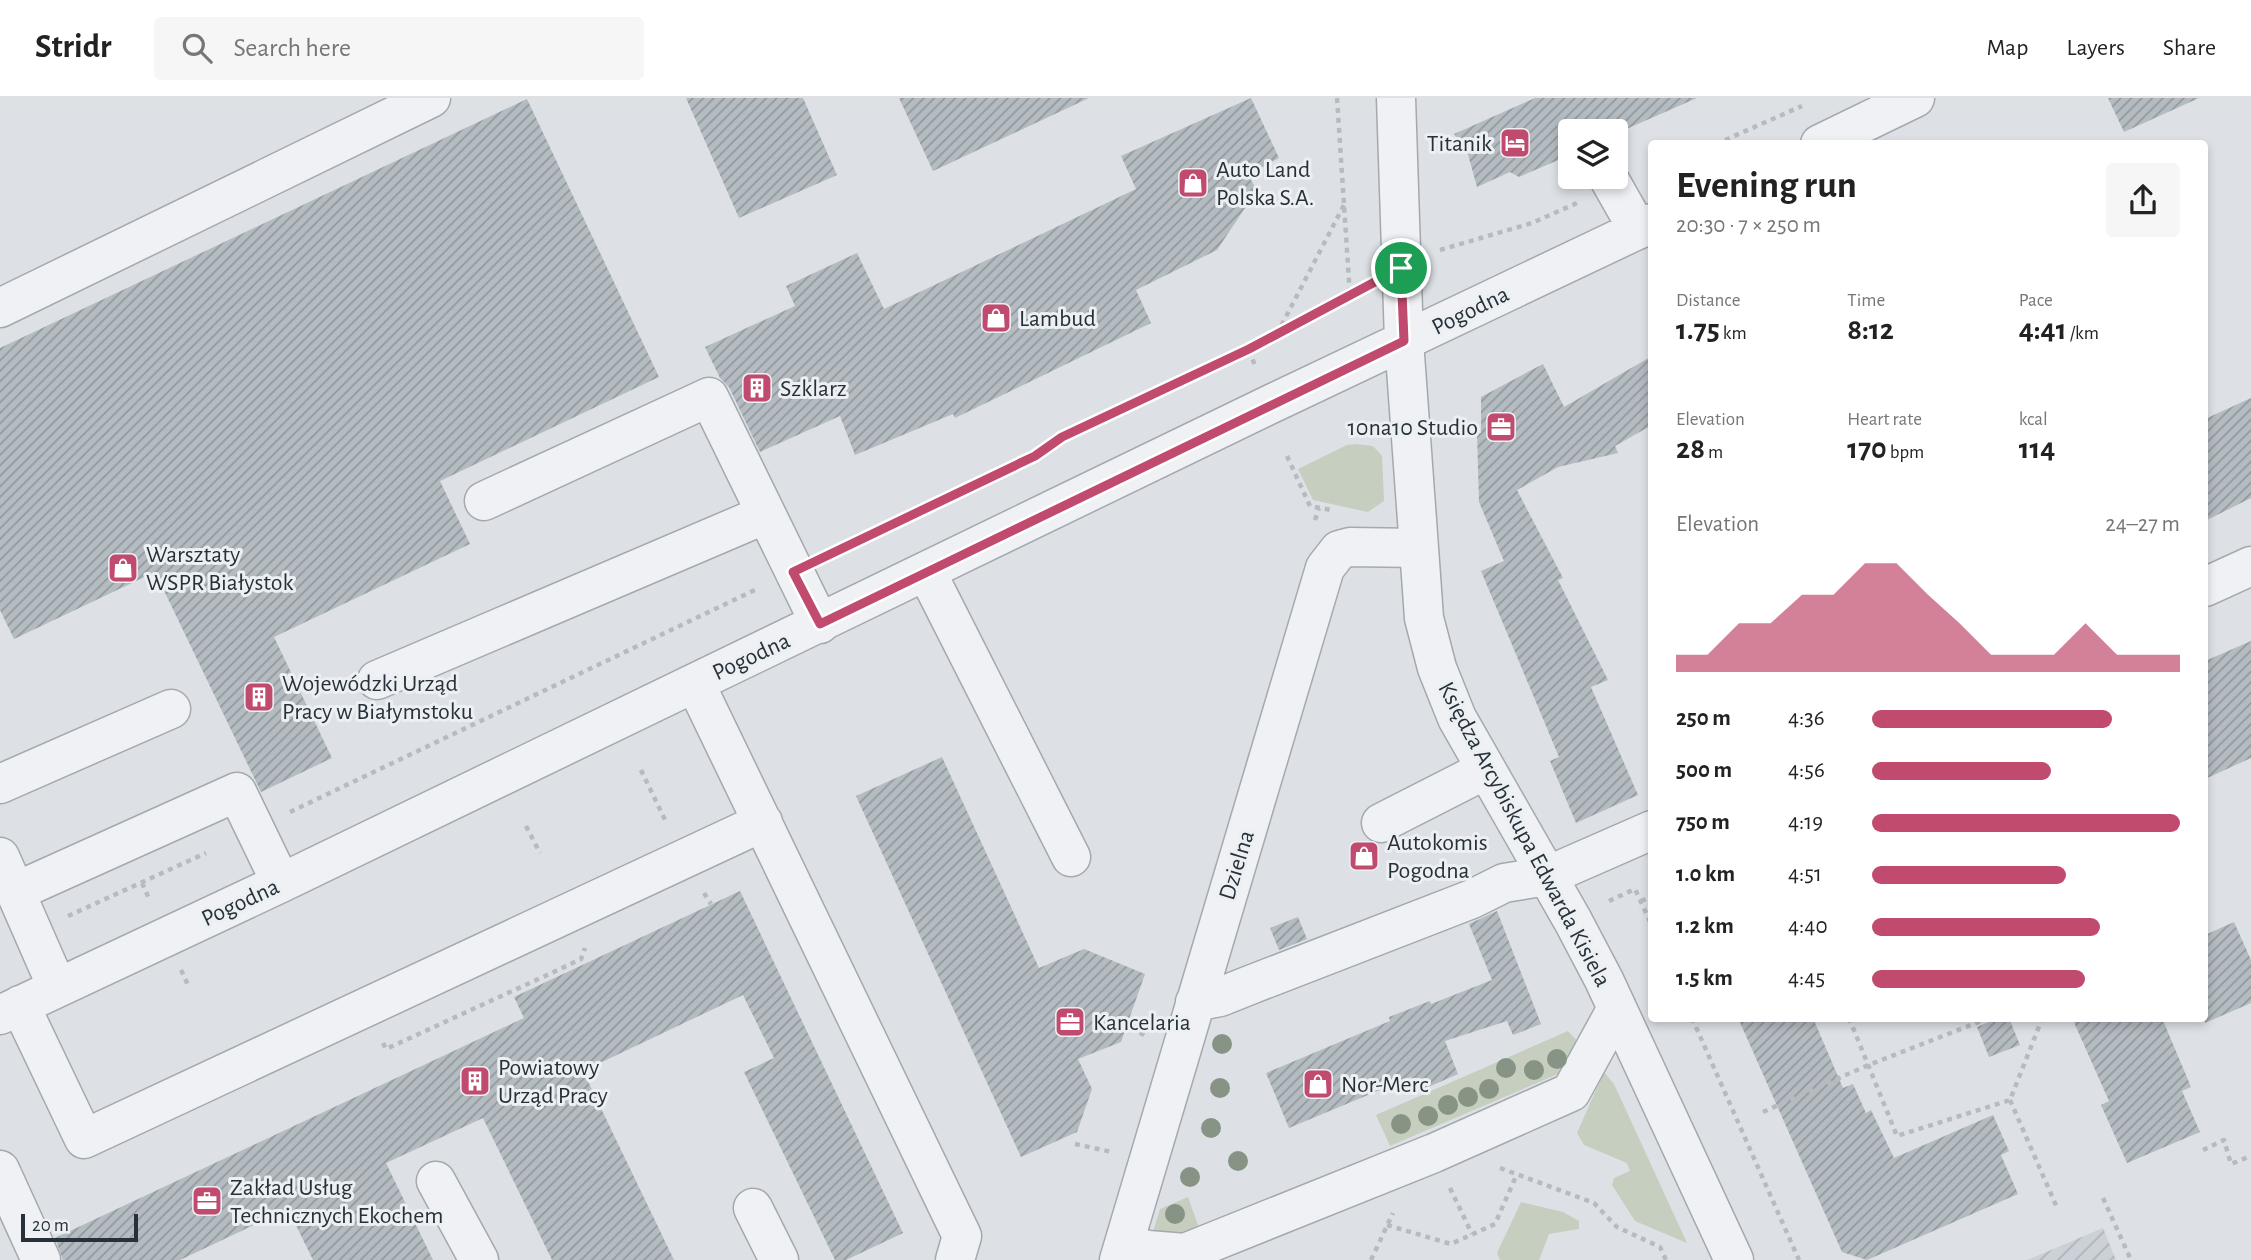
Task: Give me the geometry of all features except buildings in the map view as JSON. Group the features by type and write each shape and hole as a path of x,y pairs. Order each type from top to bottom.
{"street":[{"path":"0,308 431,98"},
{"name":"Księdza Arcybiskupa Edwarda Kisiela","path":"1395,98 1404,341 1424,618 1437,668 1457,718 1618,1007 1734,1260"},
{"path":"1828,140 1915,98"},
{"path":"1616,189 1645,226"},
{"name":"Pogodna","path":"10,1010 281,883 1645,226"},
{"path":"484,500 709,397 820,624"},
{"path":"377,680 766,514"},
{"name":"Dzielna","path":"1121,1252 1325,568 1339,551 1350,547 1419,548"},
{"path":"2208,586 2251,566"},
{"path":"926,571 1071,857"},
{"path":"695,683 962,1236 955,1260"},
{"path":"0,784 171,709"},
{"path":"1381,823 1485,770"},
{"path":"15,892 237,792 281,883"},
{"path":"10,1010 84,1139 763,822"},
{"path":"1195,1002 1250,985 1472,899 1504,883 1547,876 1648,832"},
{"path":"0,857 57,988"},
{"path":"1121,1252 1148,1250 1185,1253 1434,1153 1571,1092 1618,1007"},
{"path":"0,1170 41,1260"},
{"path":"436,1181 479,1260"},
{"path":"753,1208 779,1260"}],"path":[{"path":"1338,98 1350,296"},
{"path":"1725,140 1810,103"},
{"path":"142,883 1035,456 1062,437 1277,335 1401,268 1445,248 1532,223 1598,189"},
{"path":"1277,335 1344,204"},
{"path":"1287,456 1310,506 1332,510"},
{"path":"641,770 684,858"},
{"path":"526,826 540,853"},
{"path":"1609,901 1635,889 1648,917"},
{"path":"1641,901 1648,898"},
{"path":"561,976 558,970 581,959"},
{"path":"1694,1022 1799,1260"},
{"path":"1850,1022 1866,1066 1897,1136 2010,1100"},
{"path":"1763,1112 1866,1066 1979,1022"},
{"path":"2040,1022 2010,1100 2058,1210"},
{"path":"2203,1150 2224,1140 2231,1164 2251,1156"},
{"path":"1075,1144 1116,1153"},
{"path":"1495,1166 1594,1203 1617,1227 1660,1247 1666,1260"},
{"path":"1387,1225 1451,1244 1495,1224 1517,1174"},
{"path":"1446,1179 1472,1234"},
{"path":"2103,1198 2131,1260"},
{"path":"1371,1260 1393,1213"}],"shaded area":[{"path":"2103,1228 2116,1260 2027,1260"}],"green space":[{"path":"1347,445 1373,446 1382,456 1384,501 1368,512 1313,500 1298,469"},
{"path":"1568,1031 1578,1042 1565,1071 1390,1146 1376,1115"},
{"path":"1604,1072 1614,1084 1687,1243 1635,1221 1612,1185 1614,1178 1630,1171 1627,1163 1584,1145 1577,1133"},
{"path":"1188,1197 1198,1225 1194,1233 1151,1238 1160,1209"},
{"path":"1521,1202 1563,1212 1579,1221 1579,1229 1549,1234 1539,1260 1500,1260 1497,1253"}],"place":[{"name":"Titanik","path":"1515,143"},
{"name":"Auto Land Polska S.A.","path":"1193,183"},
{"name":"Lambud","path":"996,318"},
{"name":"Szklarz","path":"757,388"},
{"name":"10na10 Studio","path":"1501,427"},
{"name":"Warsztaty WSPR Białystok","path":"123,568"},
{"name":"Wojewódzki Urząd Pracy w Białymstoku","path":"259,697"},
{"name":"Autokomis Pogodna","path":"1364,856"},
{"name":"Kancelaria","path":"1070,1022"},
{"name":"Powiatowy Urząd Pracy","path":"475,1081"},
{"name":"Nor-Merc","path":"1318,1084"},
{"name":"Zakład Usług Technicznych Ekochem","path":"207,1201"}],"route":[{"path":"1401,268 1404,341 820,624 793,572 1035,456 1062,437 1249,349 1401,268"}]}
